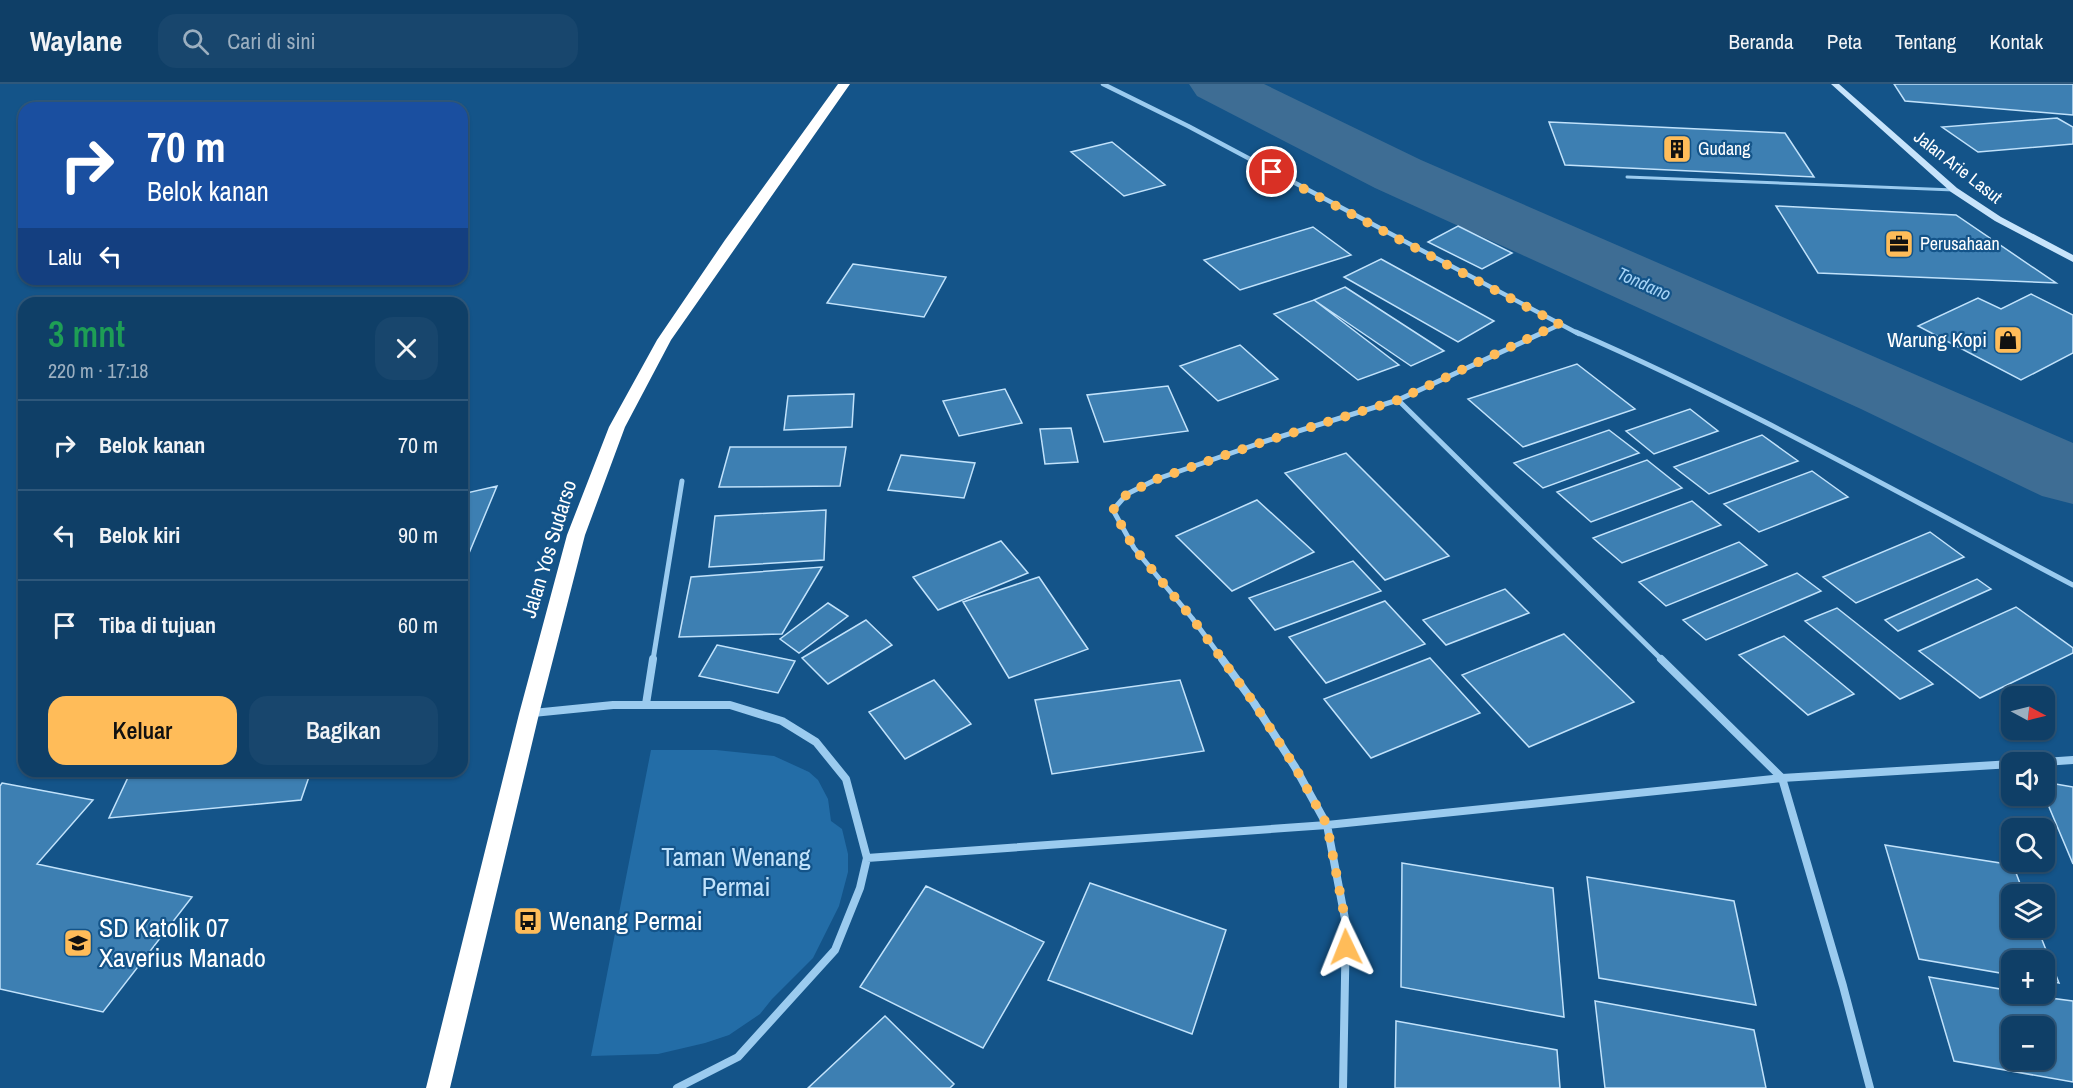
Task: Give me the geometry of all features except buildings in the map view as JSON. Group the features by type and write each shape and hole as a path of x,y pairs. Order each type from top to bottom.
{"highway":[{"name":"Jalan Yos Sudarso","path":"438,1088 529,714 576,536 617,427 664,340 730,243 844,84"}],"main road":[{"name":"Jalan Arie Lasut","path":"1835,84 1954,189 1998,219 2073,259"}],"street":[{"path":"1103,84 1188,126 1559,324 1770,426 2073,585"},
{"path":"1343,1088 1346,924 1327,825 1295,767 1254,703 1192,618 1134,548 1113,510 1127,494 1157,479 1263,442 1398,400 1559,324"},
{"path":"1398,400 1782,778 1844,986 1870,1088"},
{"path":"646,704 682,481"},
{"path":"529,714 613,705 730,705 782,721 816,742 846,779 867,858 860,888 835,950 738,1057 677,1088"},
{"path":"2055,761 2073,760"},
{"path":"867,858 1327,825 1782,778 2001,765"}],"lane":[{"path":"1627,177 1954,189"}],"green space":[{"name":"Taman Wenang Permai","path":"651,750 716,750 774,756 809,772 818,780 828,799 831,821 842,829 848,854 848,872 839,906 813,958 760,1014 729,1035 705,1043 658,1054 591,1056"}],"waterway":[{"name":"Tondano","path":"1218,84 1398,174 2073,476"}],"place":[{"name":"Gudang","path":"1677,149"},
{"name":"Perusahaan","path":"1899,244"},
{"name":"Warung Kopi","path":"2008,340"},
{"name":"Wenang Permai","path":"528,921"},
{"name":"SD Katolik 07 Xaverius Manado","path":"78,943"}],"route":[{"path":"1272,172 1559,324 1398,400 1263,442 1157,479 1127,494 1113,510 1134,548 1192,618 1254,703 1295,767 1327,825 1346,924 1346,947"}]}
